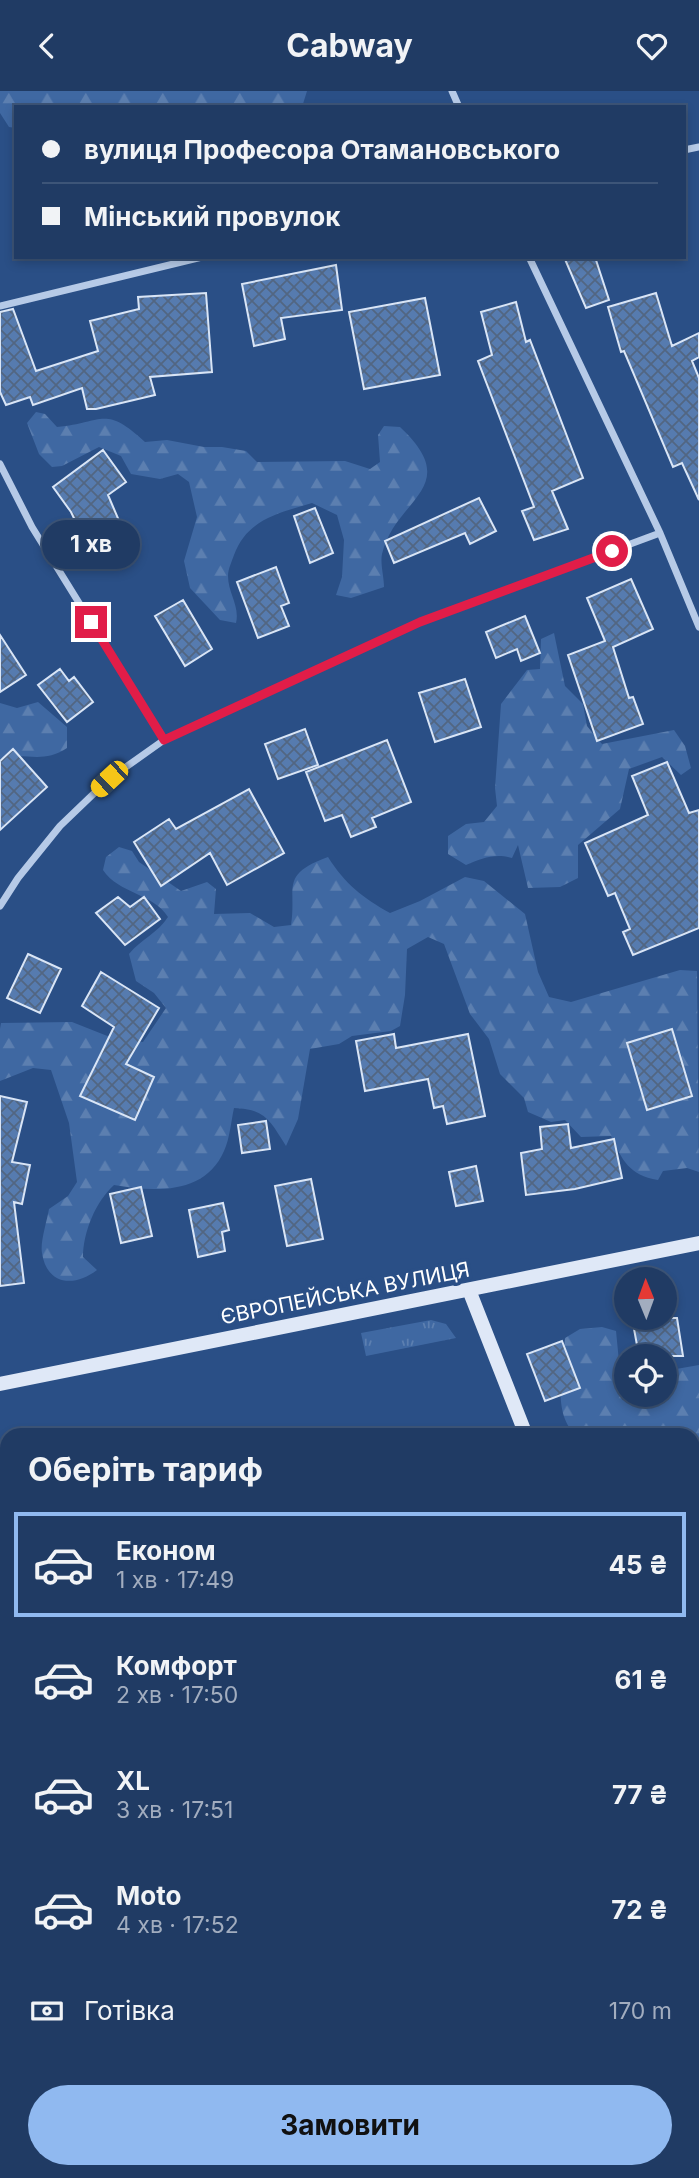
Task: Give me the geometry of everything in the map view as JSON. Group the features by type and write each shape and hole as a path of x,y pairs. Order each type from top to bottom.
{"main road":[{"name":"ЄВРОПЕЙСЬКА ВУЛИЦЯ","path":"0,1384 699,1243"},
{"path":"469,1290 523,1428"}],"street":[{"path":"0,306 194,259"},
{"path":"530,259 660,533 699,627"},
{"path":"0,464 32,527 164,740"},
{"path":"0,906 18,878 60,826 109,779 164,740 420,622 660,533"}],"green space":[{"path":"0,91 307,91 303,105 14,105 14,128 9,127 0,113"},
{"path":"36,412 45,414 57,427 111,419 145,442 167,440 246,451 257,462 345,461 370,469 380,462 378,435 384,426 400,427 418,448 426,465 426,479 420,492 389,535 382,554 384,587 351,598 336,595 342,577 344,540 337,515 312,503 276,514 256,525 240,543 229,571 236,623 220,620 190,588 184,561 197,517 189,482 178,474 160,479 131,474 121,456 99,447 62,466 52,467 39,454 27,423"},
{"path":"554,633 565,686 583,704 587,726 602,744 674,730 685,746 691,768 681,775 662,757 629,769 620,809 578,845 578,878 560,887 528,888 518,845 512,858 489,857 466,865 448,854 448,836 466,824 484,822 497,806 495,788 501,704 527,670 540,669 541,639"},
{"path":"38,702 67,727 67,748 49,756 0,759 0,703 17,708"},
{"path":"119,847 132,851 139,862 181,891 207,882 216,889 214,914 250,913 274,927 291,925 292,892 296,876 328,857 355,890 390,913 420,901 465,877 484,881 525,914 538,972 549,997 571,1002 680,970 697,971 699,1172 687,1168 663,1171 658,1180 648,1178 628,1165 611,1136 581,1137 565,1120 551,1122 528,1112 524,1098 500,1074 489,1039 470,1014 444,944 428,937 407,949 405,995 400,1026 391,1031 352,1036 339,1044 310,1049 298,1119 286,1146 266,1118 253,1111 234,1108 224,1151 204,1176 191,1183 161,1189 114,1185 96,1208 85,1237 83,1257 97,1270 89,1276 71,1281 56,1277 45,1264 42,1243 49,1209 68,1196 77,1182 69,1123 51,1070 33,1068 0,1081 0,1029 1,1023 72,1022 120,1041 143,1042 166,1008 154,993 136,981 129,954 168,917 154,903 118,884 103,870 106,857"},
{"path":"431,1320 446,1324 456,1338 366,1356 361,1333"},
{"path":"602,1327 616,1331 614,1407 677,1407 677,1369 699,1365 699,1428 570,1428 564,1416 560,1390 565,1338 580,1329"}],"building":[{"path":"565,259 596,259 609,300 586,308"},
{"path":"336,265 342,310 281,318 285,339 254,346 242,284"},
{"path":"206,293 212,372 150,377 155,395 96,409 87,409 82,388 33,405 30,397 6,405 0,392 0,312 13,309 36,371 98,351 90,321 139,309 138,297"},
{"path":"656,293 672,346 699,333 699,357 692,361 699,378 699,500 682,463 673,467 624,351 621,352 608,307"},
{"path":"425,298 440,375 364,389 349,312"},
{"path":"516,302 526,342 530,340 583,478 552,491 568,529 534,540 522,511 534,507 478,361 492,355 481,312"},
{"path":"103,450 126,482 108,495 126,537 99,549 94,540 86,543 71,512 53,487"},
{"path":"479,498 496,531 470,544 465,533 394,563 385,541"},
{"path":"315,508 333,553 310,563 294,516"},
{"path":"276,567 289,603 281,606 289,626 258,638 237,582"},
{"path":"631,579 653,629 613,647 629,698 633,697 643,724 597,741 568,655 605,641 587,598"},
{"path":"183,600 212,649 185,666 155,616"},
{"path":"525,616 540,653 521,661 517,649 496,658 486,632"},
{"path":"0,635 26,675 0,692"},
{"path":"60,669 69,681 74,677 93,702 67,722 38,685"},
{"path":"465,679 481,727 435,742 419,693"},
{"path":"305,729 318,765 278,779 265,744"},
{"path":"387,740 411,802 372,818 376,827 351,837 342,815 325,821 306,772"},
{"path":"13,749 47,787 0,830 0,761"},
{"path":"667,762 689,813 699,810 699,928 633,955 623,932 630,929 615,893 608,896 585,843 648,815 632,776"},
{"path":"249,789 284,853 227,885 210,853 161,886 134,842 169,819 176,829"},
{"path":"118,897 130,907 144,897 160,919 125,945 96,913"},
{"path":"28,954 61,969 40,1013 7,998"},
{"path":"101,972 159,1008 126,1064 154,1077 135,1120 80,1096 114,1027 82,1006"},
{"path":"672,1029 692,1096 647,1110 627,1043"},
{"path":"394,1034 396,1048 468,1034 485,1116 447,1124 443,1106 434,1108 428,1079 365,1091 356,1041"},
{"path":"0,1096 27,1102 12,1162 30,1165 22,1204 14,1202 24,1283 0,1286"},
{"path":"266,1121 270,1149 242,1153 238,1125"},
{"path":"568,1124 571,1148 614,1139 622,1178 575,1189 526,1195 521,1153 542,1149 540,1127"},
{"path":"476,1166 483,1201 456,1206 449,1172"},
{"path":"311,1179 323,1239 287,1246 275,1186"},
{"path":"141,1187 152,1236 121,1243 110,1194"},
{"path":"223,1203 229,1230 222,1232 225,1251 198,1257 189,1210"},
{"path":"677,1318 683,1356 677,1356 677,1344 637,1344 634,1330 677,1330"},
{"path":"562,1341 580,1388 545,1401 527,1354"}],"route":[{"path":"91,622 164,740 420,622 612,551"}]}
